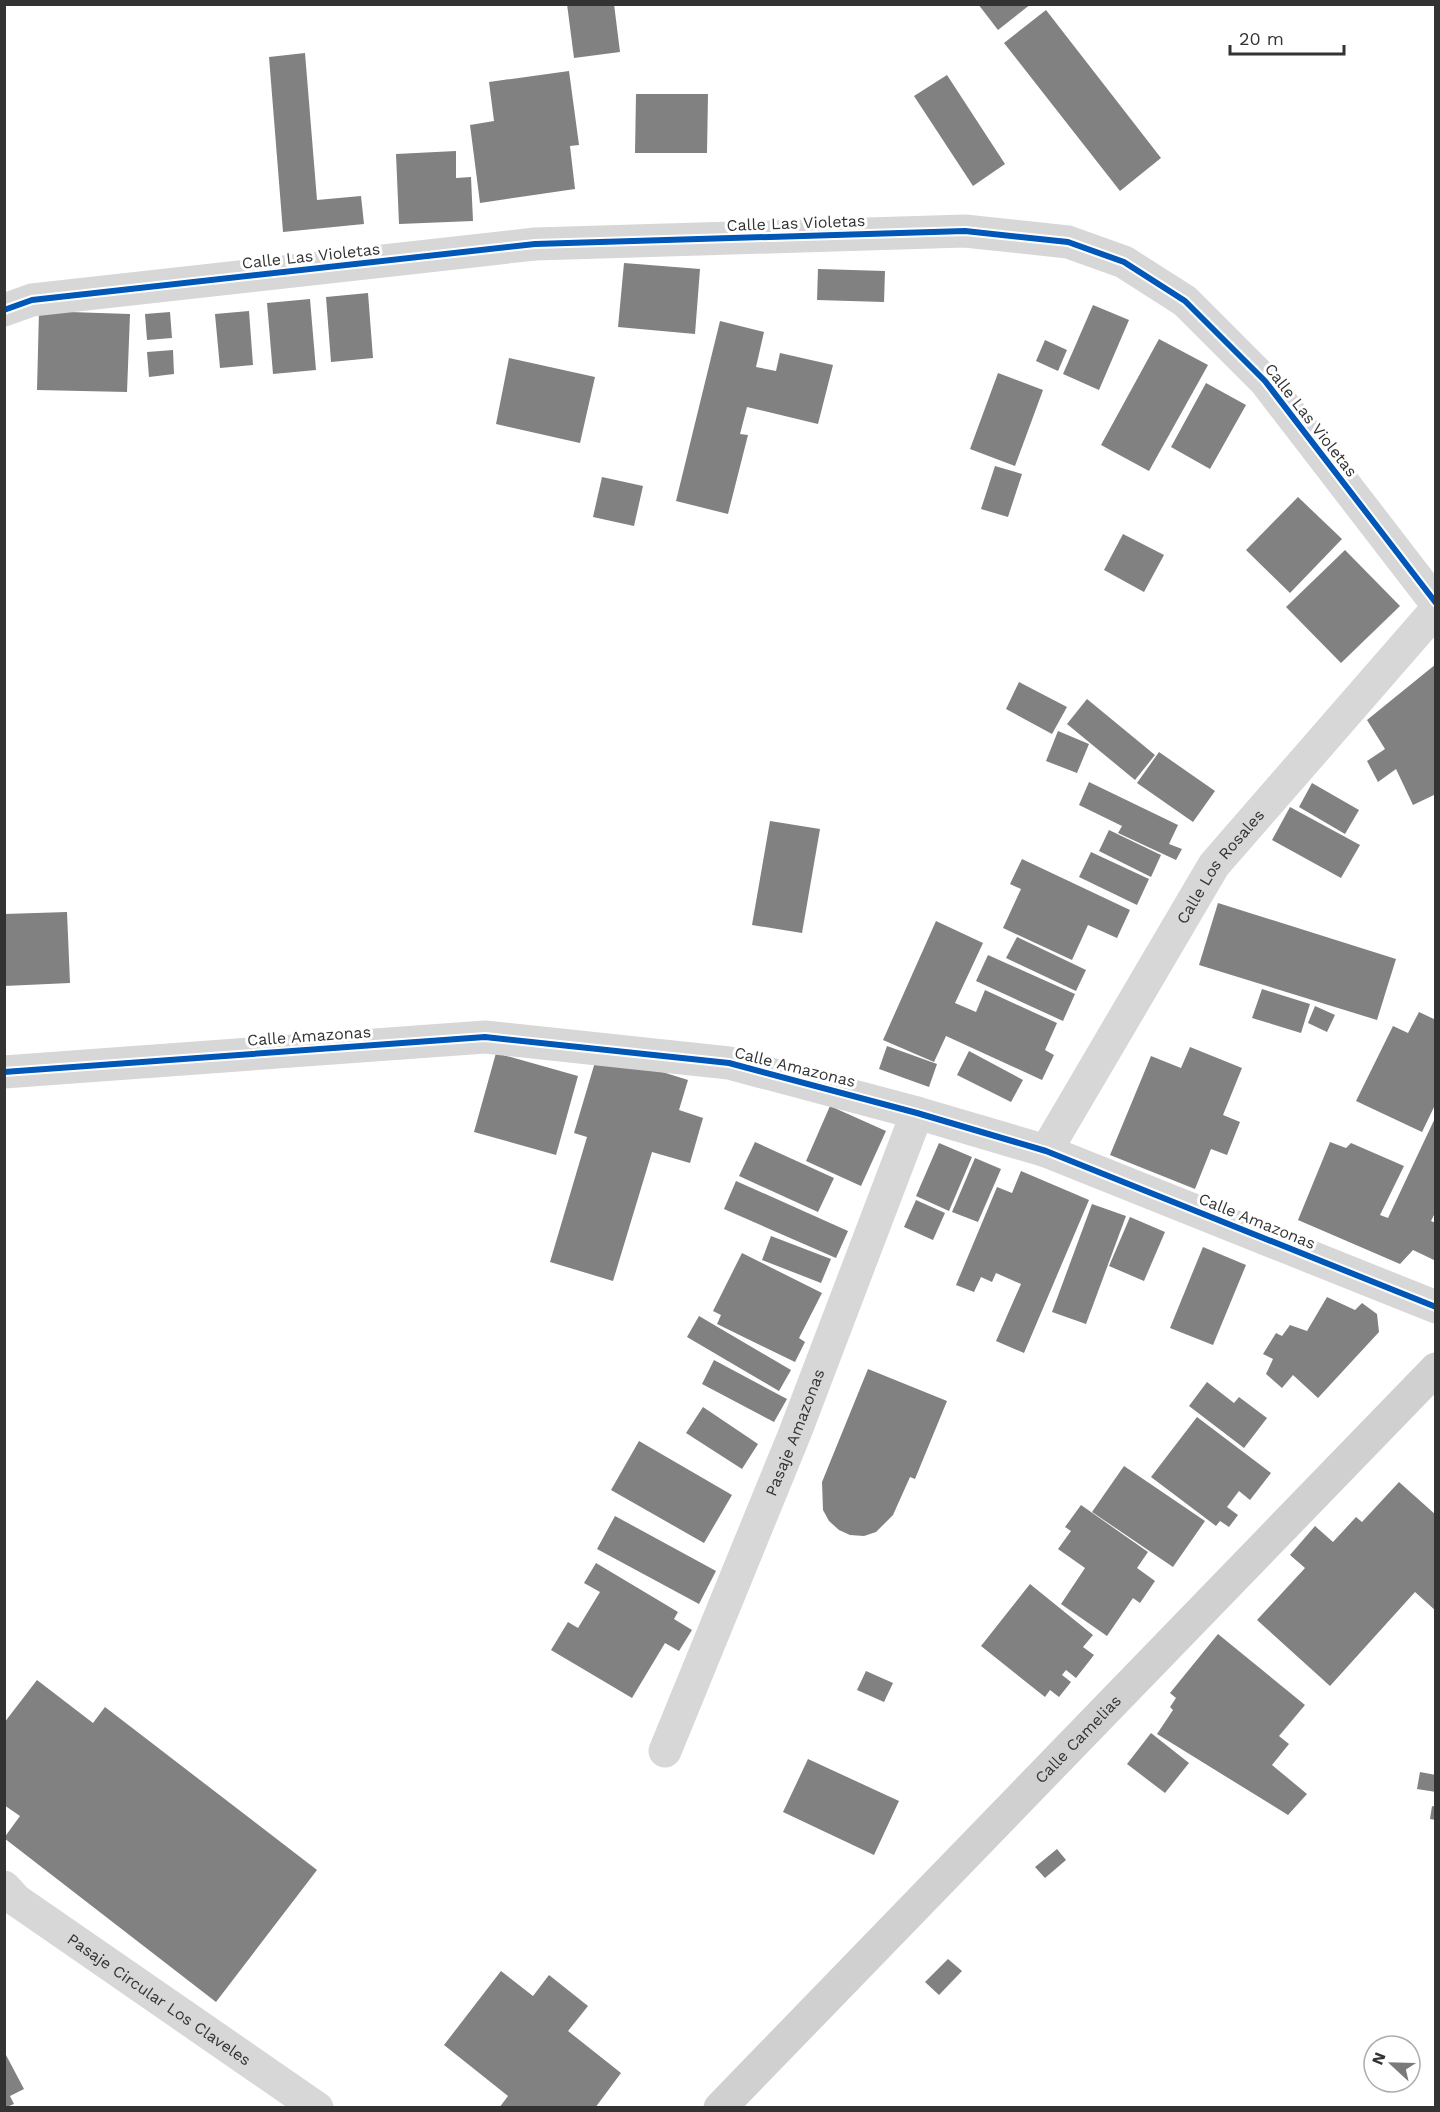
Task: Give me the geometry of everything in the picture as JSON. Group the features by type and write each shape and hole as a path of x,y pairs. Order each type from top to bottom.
{"street":[{"name":"Calle Las Violetas","path":"4,310 32,300 535,244 965,231 1068,242 1124,262 1185,301 1265,381 1436,603"},
{"name":"Calle Los Rosales","path":"1047,1151 1214,865 1436,610"},
{"name":"Calle Amazonas","path":"4,1072 485,1037 729,1064 917,1113 1047,1151 1436,1307"},
{"name":"Pasaje Amazonas","path":"665,1751 795,1433 917,1113"},
{"name":"Calle Camelias","path":"720,2108 1436,1369"},
{"name":"Pasaje Circular Los Claveles","path":"4,1887 16,1900 317,2108"}],"building":[{"path":"567,4 614,4 620,52 574,58"},
{"path":"978,4 1031,4 998,30"},
{"path":"1046,10 1161,158 1120,191 1004,43"},
{"path":"305,53 317,200 361,196 364,224 283,232 269,57"},
{"path":"569,71 579,145 570,146 575,189 480,203 470,125 494,121 489,82"},
{"path":"947,75 1005,164 973,186 914,96"},
{"path":"636,94 708,94 707,153 635,153"},
{"path":"456,151 456,178 471,177 473,221 399,224 396,154"},
{"path":"624,263 700,269 695,334 618,327"},
{"path":"818,269 885,271 884,302 817,300"},
{"path":"368,293 373,358 331,362 326,297"},
{"path":"310,299 316,370 273,374 267,303"},
{"path":"1093,305 1129,320 1099,390 1063,374"},
{"path":"39,311 130,314 127,392 37,390"},
{"path":"249,311 253,365 220,368 215,314"},
{"path":"170,312 172,338 147,340 145,314"},
{"path":"720,321 764,332 756,367 776,371 780,353 833,365 818,424 747,407 740,434 748,435 728,514 676,501"},
{"path":"1159,339 1208,365 1149,471 1101,445"},
{"path":"1045,340 1067,350 1058,371 1036,361"},
{"path":"173,350 174,374 149,377 147,352"},
{"path":"509,358 595,377 580,443 496,424"},
{"path":"998,373 1043,390 1015,466 970,449"},
{"path":"1206,383 1246,405 1210,469 1171,447"},
{"path":"995,466 1022,474 1008,517 981,509"},
{"path":"602,477 643,486 634,526 593,517"},
{"path":"1298,497 1342,539 1290,593 1246,550"},
{"path":"1123,534 1164,555 1144,592 1104,570"},
{"path":"1345,550 1400,606 1341,663 1286,607"},
{"path":"1436,664 1436,794 1413,805 1396,769 1378,782 1367,761 1385,749 1367,720"},
{"path":"1019,682 1067,707 1052,734 1006,709"},
{"path":"1087,699 1155,755 1135,780 1067,724"},
{"path":"1058,731 1089,744 1077,773 1046,761"},
{"path":"1159,752 1215,791 1193,822 1137,783"},
{"path":"1089,782 1178,825 1169,844 1182,849 1176,860 1118,833 1122,826 1079,805"},
{"path":"1312,783 1359,810 1345,834 1299,807"},
{"path":"1290,807 1360,845 1341,878 1272,840"},
{"path":"770,821 820,829 802,933 752,925"},
{"path":"1109,830 1161,855 1151,877 1099,851"},
{"path":"1091,852 1149,879 1137,905 1079,877"},
{"path":"1022,859 1130,910 1117,938 1088,925 1072,960 1003,928 1021,889 1010,884"},
{"path":"1218,903 1396,959 1377,1020 1199,965"},
{"path":"67,912 70,983 4,986 4,914"},
{"path":"936,921 983,943 955,1003 976,1012 985,990 1057,1023 1045,1050 1054,1055 1042,1080 946,1036 934,1062 883,1040"},
{"path":"1017,937 1086,970 1076,991 1006,958"},
{"path":"988,955 1075,994 1063,1021 976,981"},
{"path":"1262,989 1310,1004 1301,1033 1252,1018"},
{"path":"1315,1006 1335,1015 1327,1032 1308,1023"},
{"path":"1419,1012 1436,1020 1436,1103 1422,1132 1356,1101 1393,1026 1408,1033"},
{"path":"887,1046 937,1064 929,1087 879,1069"},
{"path":"1190,1047 1242,1068 1223,1115 1240,1122 1227,1155 1211,1149 1195,1189 1110,1155 1151,1056 1181,1068"},
{"path":"969,1051 1023,1080 1011,1102 957,1075"},
{"path":"598,1052 688,1080 679,1110 703,1118 690,1163 652,1152 613,1281 550,1262 587,1137 574,1133"},
{"path":"496,1053 578,1076 556,1155 474,1132"},
{"path":"830,1106 886,1131 861,1186 806,1161"},
{"path":"1436,1116 1436,1211 1431,1221 1436,1223 1434,1260 1413,1250 1400,1264 1298,1220 1330,1142 1346,1148 1351,1143 1404,1166 1380,1215 1388,1218"},
{"path":"755,1142 834,1178 818,1212 739,1176"},
{"path":"939,1143 972,1157 949,1211 916,1196"},
{"path":"975,1158 1001,1169 978,1222 952,1212"},
{"path":"1021,1171 1089,1200 1024,1353 996,1341 1021,1284 996,1273 992,1282 981,1277 974,1292 956,1285 997,1187 1012,1193"},
{"path":"736,1181 848,1231 836,1258 724,1209"},
{"path":"916,1200 945,1213 933,1240 904,1227"},
{"path":"1092,1204 1126,1216 1086,1324 1052,1312"},
{"path":"1130,1217 1165,1232 1144,1281 1109,1266"},
{"path":"771,1236 831,1259 821,1283 762,1260"},
{"path":"1203,1247 1246,1265 1213,1345 1170,1328"},
{"path":"742,1253 822,1293 799,1338 805,1342 795,1362 717,1324 721,1315 713,1311"},
{"path":"1327,1297 1355,1310 1362,1303 1377,1314 1379,1332 1318,1398 1293,1375 1282,1388 1266,1374 1273,1359 1263,1354 1276,1333 1282,1336 1290,1325 1307,1331"},
{"path":"699,1316 791,1370 779,1391 687,1337"},
{"path":"714,1360 787,1399 774,1422 702,1384"},
{"path":"868,1369 947,1401 915,1479 910,1477 893,1515 876,1532 864,1536 850,1535 839,1530 829,1521 823,1510 822,1482"},
{"path":"1207,1382 1234,1403 1239,1397 1267,1418 1244,1448 1189,1406"},
{"path":"703,1407 758,1444 742,1469 686,1433"},
{"path":"1197,1417 1271,1473 1250,1500 1239,1491 1227,1507 1238,1515 1229,1527 1220,1521 1216,1526 1151,1477"},
{"path":"639,1441 732,1495 704,1543 611,1490"},
{"path":"1124,1466 1205,1521 1173,1567 1092,1512"},
{"path":"1399,1482 1436,1515 1436,1611 1415,1592 1330,1686 1257,1620 1305,1568 1290,1555 1315,1526 1333,1542 1356,1517 1362,1522"},
{"path":"1081,1505 1148,1552 1137,1568 1155,1581 1140,1603 1133,1598 1107,1636 1061,1604 1085,1568 1058,1549 1071,1531 1065,1527"},
{"path":"615,1516 716,1571 699,1604 597,1549"},
{"path":"596,1563 678,1612 674,1619 692,1630 679,1651 665,1643 632,1698 551,1650 568,1622 578,1628 600,1592 584,1583"},
{"path":"1030,1584 1093,1635 1083,1647 1094,1655 1076,1678 1066,1670 1062,1675 1071,1682 1059,1697 1050,1690 1045,1697 981,1646"},
{"path":"1218,1634 1305,1705 1279,1736 1289,1744 1272,1765 1307,1794 1288,1815 1157,1734 1173,1710 1170,1707 1176,1698 1170,1693"},
{"path":"866,1671 893,1683 884,1702 857,1690"},
{"path":"37,1680 93,1723 105,1707 317,1870 216,2002 4,1838 20,1816 4,1805 4,1723"},
{"path":"1151,1733 1189,1763 1165,1793 1127,1764"},
{"path":"808,1759 899,1801 874,1855 783,1812"},
{"path":"1420,1772 1436,1775 1436,1792 1417,1789"},
{"path":"1432,1806 1436,1807 1436,1820 1430,1819"},
{"path":"1057,1849 1066,1860 1045,1878 1035,1867"},
{"path":"948,1959 962,1971 939,1995 925,1982"},
{"path":"501,1971 533,1996 549,1975 588,2006 568,2031 621,2073 595,2108 499,2108 508,2096 444,2045"},
{"path":"6,2055 24,2089 10,2096 14,2104 4,2108 4,2056"}],"cycle path":[{"path":"4,310 32,300 535,244 965,231 1068,242 1124,262 1185,301 1265,381 1436,603"},
{"path":"4,1072 485,1037 729,1063 917,1113 1046,1151 1436,1307"}]}
